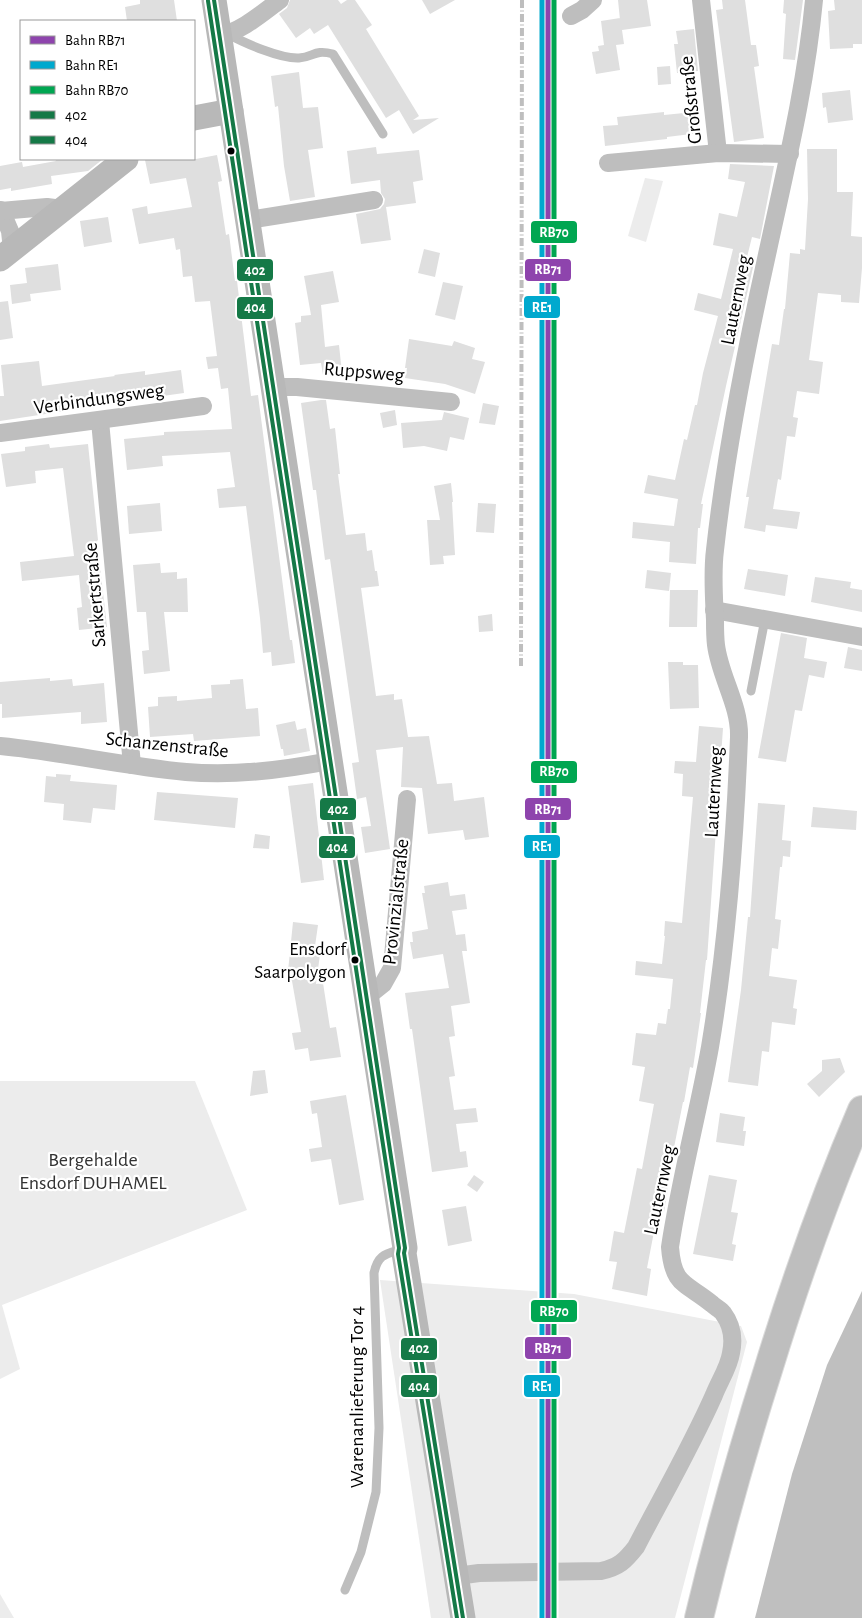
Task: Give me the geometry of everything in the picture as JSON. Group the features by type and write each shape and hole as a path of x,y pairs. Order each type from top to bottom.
{"main road":[{"path":"700,1618 742,1453 786,1314 808,1248 862,1110"}],"street":[{"name":"Provinzialstraße","path":"214,0 223,35 231,111 330,761 368,996 406,1263 463,1618"},
{"path":"223,35 242,27 280,0"},
{"path":"571,16 582,10 593,0"},
{"name":"Großstraße","path":"701,0 718,153 790,154"},
{"name":"Lauternweg","path":"457,1576 479,1573 600,1571 615,1568 636,1547 710,1403 731,1355 733,1335 723,1313 701,1295 685,1286 676,1276 671,1264 670,1247 710,1044 724,941 737,779 739,727 716,646 714,554 734,422 804,81 814,0"},
{"path":"195,118 231,111"},
{"path":"608,163 718,153"},
{"path":"6,254 125,160"},
{"path":"248,220 374,200"},
{"path":"6,254 10,231 0,210 47,207 62,209"},
{"name":"Ruppsweg","path":"273,387 297,387 451,402"},
{"name":"Verbindungsweg","path":"0,434 203,406"},
{"name":"Sarkertstraße","path":"100,421 132,765"},
{"path":"714,610 862,637"},
{"name":"Schanzenstraße","path":"0,746 187,772 229,774 263,772 330,761"},
{"name":"Provinzialstraße","path":"368,996 383,984 392,968 407,799"}],"lane":[{"path":"223,35 245,44 296,58 317,52 333,54 383,134"},
{"path":"751,691 765,619"},
{"name":"Warenanlieferung Tor 4","path":"345,1590 361,1552 376,1492 379,1428 374,1273 376,1263 383,1255 405,1248"}],"green space":[{"path":"645,178 663,181 646,242 628,236"},
{"name":"Bergehalde Ensdorf DUHAMEL","path":"0,1081 195,1081 247,1210 2,1305 20,1369 0,1379"},
{"path":"380,1280 574,1294 741,1326 747,1342 675,1618 431,1618"},
{"path":"0,1594 14,1618 0,1618"}],"shaded area":[{"path":"862,1291 862,1618 755,1618 792,1474 827,1365"}],"building":[{"path":"140,0 174,0 177,20 127,20 125,7 140,4"},
{"path":"290,0 338,0 341,4 347,0 355,0 372,25 366,29 419,116 413,120 439,118 413,134 399,110 386,118 328,25 314,34 310,28 296,38 279,14 287,8"},
{"path":"422,0 455,0 430,14"},
{"path":"618,0 647,0 651,26 622,30 624,44 616,45 620,70 596,74 592,52 599,51 598,46 604,45 601,21 620,18"},
{"path":"722,0 745,0 751,45 756,45 759,66 754,67 764,138 734,142 716,10 723,9"},
{"path":"784,0 803,0 795,60 783,59 786,14 783,13"},
{"path":"834,0 862,0 862,44 853,44 853,48 830,49 828,11 835,10"},
{"path":"694,29 698,71 677,73 674,44 678,44 676,31"},
{"path":"670,66 671,84 658,85 657,67"},
{"path":"299,72 303,108 318,107 323,148 308,150 315,197 290,201 284,166 278,106 275,107 271,76"},
{"path":"850,90 853,120 828,123 826,107 823,108 822,93"},
{"path":"664,112 664,115 684,113 685,116 697,114 699,133 667,137 667,139 605,146 603,126 618,125 617,117"},
{"path":"376,147 377,154 419,150 423,180 413,182 416,203 386,207 391,240 361,244 356,214 380,209 385,199 381,193 380,180 351,184 347,151"},
{"path":"807,149 837,149 837,192 853,192 851,236 862,237 859,303 841,302 841,295 818,293 809,360 823,362 819,394 797,391 793,417 798,418 795,437 787,436 781,480 778,479 773,509 800,512 797,529 766,525 765,532 744,528 749,497 746,497 772,344 779,345 785,309 790,253 800,254 800,249 805,250 808,199"},
{"path":"217,155 222,181 218,182 226,235 229,234 235,281 237,281 251,396 258,395 290,640 292,640 295,663 272,666 271,652 263,653 246,506 219,508 217,489 235,487 230,452 162,456 163,466 127,470 124,439 164,435 164,432 232,429 228,388 221,389 218,368 208,369 206,357 217,356 210,301 195,302 192,276 183,277 180,249 176,250 174,238 139,244 132,209 147,206 148,214 192,207 186,178 150,184 145,160 196,159"},
{"path":"102,160 88,171 51,176 52,184 11,191 11,188 0,190 0,166 22,162 23,167 56,161"},
{"path":"730,164 774,166 760,239 752,237 746,261 754,263 701,504 703,504 700,528 698,528 696,564 669,562 670,542 632,538 633,522 674,526 678,499 644,493 648,475 675,480 684,439 687,440 695,405 697,405 703,373 718,316 694,310 698,293 721,299 733,249 713,245 719,213 737,217 745,182 728,179"},
{"path":"108,217 112,242 84,247 80,221"},
{"path":"424,249 440,253 435,277 418,273"},
{"path":"58,264 61,290 30,294 31,301 12,304 10,285 27,283 25,268"},
{"path":"333,271 339,302 321,305 325,347 339,345 342,373 323,375 321,363 300,365 295,323 301,322 301,316 311,315 304,276"},
{"path":"443,282 463,286 455,320 435,315"},
{"path":"8,301 13,338 0,340 0,302"},
{"path":"409,339 452,346 454,341 475,348 472,359 485,362 475,394 445,384 405,378"},
{"path":"39,361 42,386 145,371 145,375 181,370 184,393 117,403 117,400 64,407 65,411 0,421 0,396 4,396 1,365"},
{"path":"326,400 330,429 335,428 340,474 338,474 346,535 365,533 367,551 372,550 375,571 377,571 379,586 361,588 376,696 394,694 394,700 402,699 408,737 429,736 437,784 452,783 454,801 484,797 489,837 465,840 463,830 428,834 422,788 401,787 403,747 376,750 390,849 365,853 361,827 371,826 366,797 357,799 352,763 359,762 330,559 325,560 316,490 313,490 301,403"},
{"path":"483,403 499,406 495,425 479,423"},
{"path":"395,410 397,425 383,428 380,413"},
{"path":"444,412 469,418 464,440 450,437 447,451 424,446 403,448 401,423 442,420"},
{"path":"49,444 50,448 88,444 107,627 79,630 77,608 82,607 79,575 22,581 20,562 74,556 63,468 35,471 36,483 6,487 1,454 25,451 25,447"},
{"path":"451,483 455,555 443,556 444,564 430,565 427,520 440,520 434,486"},
{"path":"160,503 162,531 129,534 127,506"},
{"path":"478,503 496,504 494,533 476,532"},
{"path":"160,563 161,573 177,572 177,579 187,578 188,612 164,612 170,671 144,674 142,651 149,650 146,612 137,612 133,565"},
{"path":"748,569 788,575 785,596 744,589"},
{"path":"647,570 671,573 669,591 645,588"},
{"path":"815,577 851,582 850,588 862,590 862,612 811,602"},
{"path":"670,590 698,590 697,627 669,627"},
{"path":"492,614 493,631 479,632 478,616"},
{"path":"781,633 807,638 804,658 827,662 824,678 809,675 802,711 795,710 786,762 758,758"},
{"path":"848,647 862,650 862,671 844,668"},
{"path":"668,662 698,665 699,708 670,709"},
{"path":"50,678 50,681 72,679 73,686 104,683 107,722 81,724 81,712 2,718 0,682"},
{"path":"243,679 246,709 258,708 260,736 194,741 193,734 150,737 148,707 158,706 158,697 177,696 177,701 212,698 211,685 230,684 230,680"},
{"path":"295,721 297,730 306,728 310,751 284,756 276,725"},
{"path":"699,726 723,728 707,960 693,1068 690,1067 666,1188 668,1189 664,1212 658,1211 647,1268 651,1269 647,1296 612,1289 617,1262 609,1261 614,1231 624,1233 637,1168 642,1169 654,1104 639,1101 645,1067 632,1065 636,1033 656,1035 658,1023 666,1024 668,1009 670,1009 673,979 635,975 636,961 662,964 665,921 682,923 693,797 682,796 683,774 674,773 675,761 696,762"},
{"path":"56,774 71,775 70,781 117,785 115,810 93,808 91,823 63,820 64,804 44,802 46,776 56,777"},
{"path":"313,783 324,880 301,883 288,786"},
{"path":"157,792 238,798 235,828 154,820"},
{"path":"758,803 785,805 782,840 791,841 790,857 783,856 782,867 780,867 775,919 781,920 778,949 772,948 769,976 797,980 793,1008 797,1009 795,1025 772,1022 769,1052 762,1051 758,1086 728,1082 741,990 748,917 750,917"},
{"path":"813,807 857,811 856,830 811,827"},
{"path":"255,834 270,836 269,849 253,848"},
{"path":"448,882 450,896 465,894 467,909 452,911 456,935 465,934 467,951 462,951 470,1003 451,1006 455,1036 449,1037 455,1076 449,1077 454,1110 476,1108 478,1122 456,1124 460,1152 466,1151 468,1167 432,1172 412,1029 410,1029 405,993 449,988 443,954 413,959 410,942 413,942 412,932 428,929 422,893 425,893 424,886"},
{"path":"293,922 318,925 315,946 321,947 316,984 323,983 330,1028 336,1027 341,1057 310,1061 308,1048 295,1050 292,1033 301,1032 292,981 287,981"},
{"path":"840,1058 845,1072 819,1097 807,1084 822,1071 822,1060"},
{"path":"265,1070 268,1093 250,1096 253,1071"},
{"path":"346,1095 364,1200 339,1205 331,1159 311,1162 309,1149 322,1147 317,1113 312,1114 310,1101"},
{"path":"720,1113 745,1117 743,1131 746,1131 744,1146 716,1142"},
{"path":"474,1175 484,1182 477,1192 467,1185"},
{"path":"709,1175 737,1180 731,1212 738,1213 732,1244 736,1245 733,1261 693,1254"},
{"path":"466,1206 472,1241 448,1246 442,1210"}],"railway":[{"path":"521,666 522,0"}],"rail line":[{"name":"RE1","path":"542,0 542,1618"},
{"name":"RB71","path":"548,0 548,1618"},
{"name":"RB70","path":"554,0 554,1618"}],"transit line":[{"name":"402","path":"214,0 405,1248 404,1253 463,1618"},
{"name":"404","path":"208,1 399,1248 398,1254 457,1618"}],"place":[{"name":"Ensdorf Saarpolygon","path":"355,960"}]}
